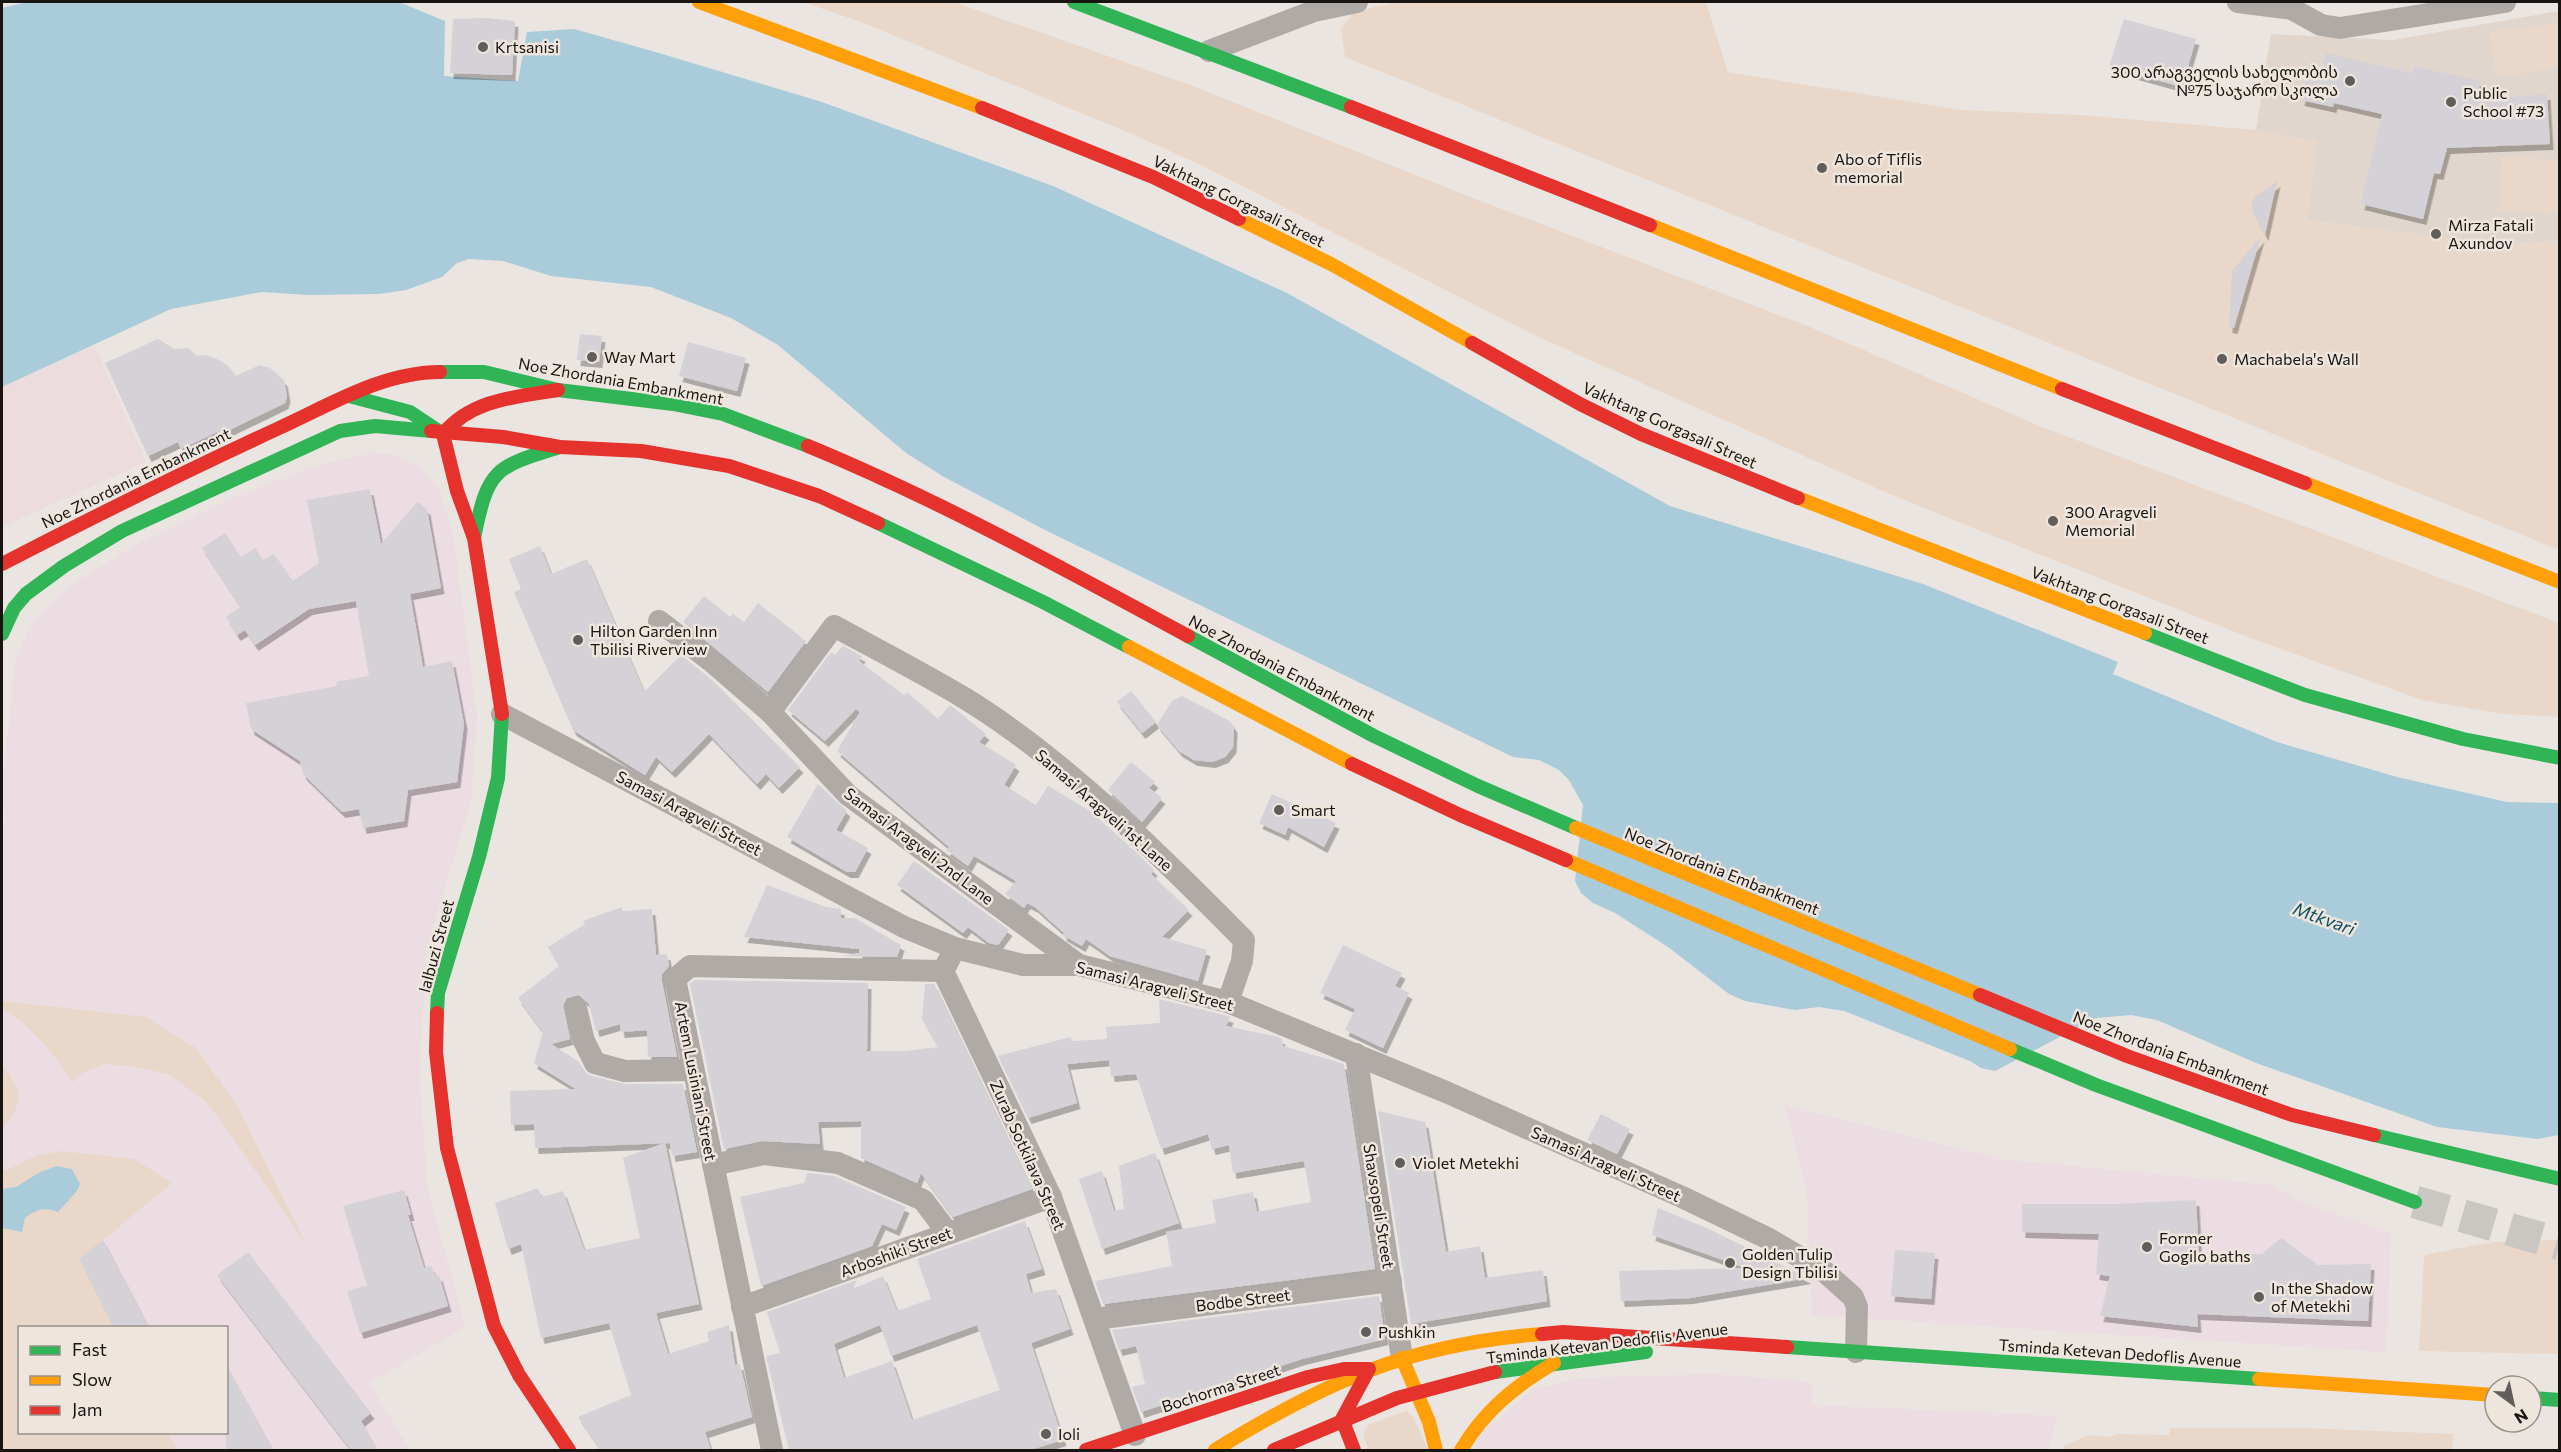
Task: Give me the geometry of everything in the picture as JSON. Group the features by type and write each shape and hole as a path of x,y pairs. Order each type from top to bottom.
{"main road":[{"name":"Vakhtang Gorgasali Street","path":"699,2 927,85 1153,177 1331,264 1580,404 1714,465 2305,695 2475,742 2559,758"},
{"path":"1074,2 1209,51 2148,423 2559,582"},
{"name":"Noe Zhordania Embankment","path":"2,564 151,487 388,379 429,372 484,372 558,390 723,414 798,441 1063,568 1374,736 1478,786 1574,827 2127,1056 2292,1115 2559,1179"},
{"path":"443,434 449,424 476,407 558,390"},
{"path":"350,396 423,416 443,434"},
{"path":"2,634 14,608 26,594 64,566 122,531 340,431 375,426 443,434 503,437 561,447 641,451 729,466 819,496 1043,602 1358,767 1460,815 2096,1085 2415,1202"},
{"name":"Ialbuzi Street","path":"443,434 457,490 474,538 502,714 498,778 479,857 438,993 436,1052 447,1148 494,1326 506,1354 528,1392 569,1450"},
{"path":"474,538 484,489 493,473 518,460 561,447"},
{"name":"Tsminda Ketevan Dedoflis Avenue","path":"1215,1450 1269,1416 1369,1369 1454,1344 1563,1332 2483,1394"},
{"name":"Tsminda Ketevan Dedoflis Avenue","path":"1274,1450 1342,1419 1418,1392 1485,1374 1554,1363 1743,1344"},
{"path":"1402,1358 1418,1392 1436,1450"},
{"path":"1461,1450 1475,1426 1501,1398 1554,1363"},
{"name":"Bochorma Street","path":"1086,1450 1308,1377 1344,1369 1369,1369"},
{"path":"1354,1450 1342,1419 1369,1369"},
{"path":"2543,1399 2559,1400"}],"street":[{"path":"1209,51 1314,10 1357,2"},
{"path":"2238,2 2300,5 2321,25 2340,28 2383,10 2414,18 2505,2"},
{"name":"Samasi Aragveli 2nd Lane","path":"659,621 711,661 770,712 848,795 1079,965"},
{"name":"Samasi Aragveli 1st Lane","path":"770,712 834,626 967,700 1059,766 1200,895 1244,940 1242,961 1228,1002"},
{"name":"Samasi Aragveli Street","path":"502,714 904,927 955,948 1023,965 1079,965 1228,1002 1356,1054 1682,1197 1769,1239 1825,1272 1853,1297 1857,1307 1856,1352"},
{"path":"943,971 955,948"},
{"name":"Artem Lusiniani Street","path":"772,1450 675,979 690,966 943,971"},
{"name":"Zurab Sotkilava Street","path":"943,971 1051,1197 1135,1435"},
{"path":"576,1008 584,1041 595,1063 625,1071 693,1070"},
{"name":"Shavsopeli Street","path":"1356,1054 1402,1358"},
{"path":"713,1165 764,1154 838,1163 923,1200 948,1233"},
{"name":"Arboshiki Street","path":"742,1307 1051,1197"},
{"name":"Bodbe Street","path":"1095,1319 1391,1281"}],"shaded area":[{"path":"803,2 954,2 1190,85 1450,189 1810,327 2042,427 2559,623 2559,717 2503,714 2422,700 2248,637 1978,530 1878,489 1532,334 1201,165 1132,134 861,22"},
{"path":"1400,2 1706,2 1728,72 1961,110 2081,115 2256,130 2317,142 2307,220 2498,245 2559,241 2559,550 1345,57 1341,29 1354,11"},
{"path":"2559,11 2559,241 2498,245 2307,220 2317,142 2256,130 2271,34 2393,40"},
{"path":"2559,23 2559,68 2496,77 2490,32"},
{"path":"2502,157 2559,160 2559,214 2499,211"},
{"path":"94,345 146,462 2,527 2,387"},
{"path":"369,452 398,456 419,466 439,489 453,535 477,716 471,800 427,948 419,1071 427,1185 465,1327 369,1383 410,1450 2,1450 2,825 5,822 3,784 15,663 31,624 68,587 144,540 234,497 307,469"},
{"path":"2,1001 146,1017 196,1048 238,1107 306,1244 219,1118 204,1100 168,1074 132,1066 104,1064 83,1073 73,1082 50,1051 32,1032 2,1008"},
{"path":"2,1066 14,1082 18,1098 14,1113 2,1129"},
{"path":"1785,1106 2007,1160 2271,1185 2302,1202 2391,1233 2386,1352 1812,1315 1807,1192"},
{"path":"61,1151 134,1159 172,1183 79,1260 113,1326 18,1326 18,1434 169,1434 178,1450 2,1450 2,1172 36,1156"},
{"path":"2559,1240 2559,1354 2419,1351 2424,1255 2492,1242"},
{"path":"1715,1374 1811,1382 1813,1405 2057,1416 2049,1450 1475,1450 1479,1435 1533,1389 1582,1378"},
{"path":"1406,1411 1414,1418 1428,1450 1369,1450 1363,1436 1368,1425"},
{"path":"2169,1428 2303,1428 2454,1434 2452,1450 2063,1450 2064,1446 2088,1435 2109,1437 2117,1434 2169,1435"}],"water":[{"name":"Mtkvari","path":"27,2 399,2 445,21 444,76 518,81 527,32 574,29 819,101 1053,186 1287,293 1670,506 1923,584 2118,662 2113,674 2277,742 2397,777 2507,802 2559,803 2559,1135 2538,1139 2437,1127 2256,1063 2157,1020 2131,1015 2096,1018 1995,1071 1981,1068 1970,1061 1844,1011 1819,1007 1795,1010 1745,1001 1729,994 1668,947 1615,913 1593,903 1581,893 1575,881 1583,805 1569,780 1559,770 1539,760 1513,757 1047,531 944,477 906,453 778,345 731,318 651,287 551,276 503,261 469,259 457,263 442,277 406,290 379,294 308,295 262,292 171,309 2,387 2,8"},
{"path":"57,1166 72,1169 80,1184 77,1191 58,1212 45,1209 29,1215 25,1218 22,1232 2,1228 2,1189 16,1187 40,1172"}],"building":[{"name":"Krtsanisi","path":"488,18 515,21 512,75 450,73 453,19"},
{"path":"2124,19 2196,39 2182,87 2109,67"},
{"path":"2326,53 2412,73 2414,66 2480,81 2478,100 2547,94 2550,144 2447,148 2440,174 2434,173 2423,219 2361,204 2382,114 2334,103 2333,107 2301,100 2307,77 2319,81"},
{"path":"2277,181 2265,235 2252,211 2252,204 2255,197"},
{"path":"2261,236 2234,328 2229,327 2232,271"},
{"path":"580,334 602,336 599,362 577,360"},
{"path":"158,339 174,349 188,348 197,356 205,355 217,359 227,365 236,376 260,365 270,368 284,380 287,396 285,403 219,435 217,432 181,449 178,442 148,456 105,363"},
{"path":"688,342 746,358 737,391 679,376"},
{"path":"370,489 381,544 417,502 427,509 441,588 410,594 423,667 452,661 464,724 457,782 408,790 404,821 363,828 359,809 342,812 303,774 300,761 251,729 246,703 337,686 336,682 369,676 356,601 309,609 255,645 245,630 237,635 226,617 241,607 202,548 225,533 241,557 255,548 263,560 274,554 293,581 319,563 307,500"},
{"path":"540,546 551,574 587,559 644,692 681,655 712,680 800,767 779,788 766,774 757,784 709,734 672,772 656,757 645,775 573,730 514,592 521,589 509,559"},
{"path":"704,596 730,617 733,614 744,622 758,603 806,641 768,692 683,622"},
{"path":"843,646 862,656 859,661 904,695 907,692 938,719 950,705 986,734 979,742 1016,765 1004,785 1036,805 1048,786 1090,811 1137,853 1154,870 1151,874 1189,910 1162,937 1207,950 1198,981 1110,956 1086,939 1082,946 1063,935 1064,933 1035,907 1027,903 1024,908 1005,894 1016,881 974,856 968,866 946,850 949,847 837,751 860,712 856,709 825,741 788,710 831,652 835,655"},
{"path":"1131,691 1156,722 1142,733 1117,702"},
{"path":"1182,696 1230,721 1234,727 1233,747 1225,757 1212,762 1194,760 1179,751 1157,725 1172,701"},
{"path":"1131,762 1155,782 1149,788 1162,798 1142,822 1108,790"},
{"path":"818,784 847,811 836,830 868,848 855,872 847,872 787,837"},
{"path":"1272,794 1336,823 1324,847 1288,827 1285,835 1259,823"},
{"path":"914,861 1009,930 998,945 989,943 968,927 963,933 897,885"},
{"path":"767,885 826,907 841,909 841,918 855,918 901,945 897,957 843,956 859,953 859,949 744,937"},
{"path":"622,907 623,911 652,909 656,955 667,954 669,966 662,974 662,982 677,1057 648,1057 647,1030 621,1032 620,1024 596,1031 589,1004 579,995 567,998 563,1005 570,1039 551,1044 579,1062 586,1073 592,1076 625,1084 683,1084 697,1152 672,1156 670,1143 535,1148 534,1124 511,1125 510,1091 576,1089 534,1063 543,1032 518,998 559,966 548,947 585,924 583,921"},
{"path":"1343,945 1402,973 1395,986 1409,993 1383,1048 1345,1030 1355,1009 1320,993"},
{"path":"695,980 868,983 867,1051 906,1051 938,1047 922,1019 925,984 934,984 1032,1189 953,1217 921,1173 917,1183 861,1158 861,1121 818,1122 820,1144 762,1141 724,1149 690,984"},
{"path":"1159,999 1230,1017 1226,1026 1278,1037 1282,1039 1283,1046 1344,1064 1375,1269 1103,1304 1095,1281 1172,1266 1166,1232 1216,1223 1212,1200 1253,1192 1257,1212 1311,1202 1304,1161 1233,1173 1229,1145 1212,1149 1208,1134 1161,1149 1136,1074 1111,1076 1109,1060 1067,1064 1077,1103 1028,1118 998,1056 1071,1037 1072,1041 1107,1039 1106,1027 1160,1023"},
{"path":"1378,1111 1425,1122 1446,1252 1480,1246 1485,1278 1543,1270 1547,1301 1411,1324"},
{"path":"1601,1114 1630,1129 1617,1154 1587,1140"},
{"path":"665,1143 699,1304 656,1313 668,1354 709,1341 707,1332 729,1325 735,1365 740,1364 752,1417 705,1432 711,1450 601,1450 578,1417 631,1395 609,1323 541,1338 521,1244 508,1249 495,1203 538,1188 542,1197 563,1191 584,1250 640,1238 623,1158"},
{"path":"1155,1153 1179,1223 1102,1249 1079,1179 1102,1171 1114,1211 1124,1209 1119,1166"},
{"path":"807,1173 834,1176 906,1207 896,1230 882,1224 872,1246 761,1286 740,1197 804,1183"},
{"path":"404,1190 411,1215 408,1215 424,1268 431,1266 435,1276 439,1275 448,1306 360,1333 347,1291 367,1285 343,1206"},
{"path":"2196,1200 2199,1258 2215,1254 2262,1254 2281,1238 2318,1265 2371,1264 2368,1321 2197,1314 2198,1327 2100,1316 2110,1276 2096,1274 2099,1234 2022,1232 2022,1204 2115,1204"},
{"path":"1658,1208 1711,1230 1808,1278 1690,1298 1621,1301 1619,1271 1746,1268 1652,1235"},
{"path":"1025,1221 1042,1269 1026,1274 1031,1293 1056,1289 1070,1329 1031,1343 1063,1440 1030,1450 789,1450 766,1356 780,1353 767,1312 857,1280 853,1289 883,1276 897,1311 931,1299 917,1259","holes":["880,1325 891,1356 977,1325 1000,1390 912,1420 892,1361 844,1378 834,1344"]},
{"path":"103,1240 148,1326 113,1326 79,1259"},
{"path":"1895,1250 1935,1253 1931,1299 1891,1296"},
{"path":"248,1252 371,1413 361,1421 377,1450 351,1450 217,1275"},
{"path":"1379,1296 1385,1339 1302,1359 1141,1412 1132,1387 1145,1384 1136,1346 1119,1350 1112,1330"},
{"path":"228,1369 273,1450 226,1450 226,1434 228,1434"}],"tunnel":[{"path":"2415,1202 2560,1244"}],"traffic: fast":[{"path":"1074,2 1351,107"},
{"path":"440,372 484,372 558,390 673,404 723,414 808,446"},
{"path":"349,396 410,412 443,434"},
{"path":"2,634 14,608 26,594 64,566 122,531 340,431 375,426 431,431"},
{"path":"474,538 484,497 498,474 507,466 560,447"},
{"path":"878,523 1043,602 1129,647"},
{"path":"2145,633 2305,695 2463,739 2560,758"},
{"path":"1188,636 1374,736 1478,786 1576,828"},
{"path":"437,1013 438,993 479,857 498,778 502,714"},
{"path":"2010,1049 2096,1085 2415,1202"},
{"path":"2374,1135 2560,1179"},
{"path":"1787,1347 2259,1379"},
{"path":"1495,1372 1646,1352"},
{"path":"2543,1399 2560,1400"}],"traffic: slow":[{"path":"699,2 982,108"},
{"path":"1239,219 1331,264 1472,343"},
{"path":"1650,225 2062,389"},
{"path":"2305,483 2560,582"},
{"path":"1798,498 2145,633"},
{"path":"1129,647 1352,764"},
{"path":"1576,828 1980,995"},
{"path":"1566,860 2010,1049"},
{"path":"1215,1450 1295,1404 1371,1370 1451,1347 1494,1339 1542,1334"},
{"path":"1402,1358 1429,1422 1436,1450"},
{"path":"1461,1450 1490,1411 1514,1390 1554,1363"},
{"path":"2259,1379 2483,1394"}],"traffic: jam":[{"path":"1351,107 1650,225"},
{"path":"982,108 1153,177 1239,219"},
{"path":"1472,343 1580,404 1641,434 1798,498"},
{"path":"2,564 173,478 356,392 397,378 440,372"},
{"path":"2062,389 2305,483"},
{"path":"443,434 467,413 496,401 558,390"},
{"path":"431,431 503,437 560,447 641,451 729,466 819,496 878,523"},
{"path":"443,434 457,491 474,538 502,714"},
{"path":"808,446 953,512 1188,636"},
{"path":"1352,764 1460,815 1566,860"},
{"path":"1980,995 2127,1056 2292,1115 2374,1135"},
{"path":"437,1013 436,1052 447,1148 494,1326 519,1375 569,1450"},
{"path":"1542,1334 1563,1332 1787,1347"},
{"path":"1086,1450 1308,1377 1344,1369 1369,1369 1342,1419 1354,1450"},
{"path":"1274,1450 1397,1398 1495,1372"}],"place":[{"name":"Krtsanisi","path":"483,47"},
{"name":"300 არაგველის სახელობის №75 საჯარო სკოლა","path":"2350,81"},
{"name":"Public School #73","path":"2451,102"},
{"name":"Abo of Tiflis memorial","path":"1822,168"},
{"name":"Mirza Fatali Axundov","path":"2436,234"},
{"name":"Way Mart","path":"592,357"},
{"name":"Machabela's Wall","path":"2222,359"},
{"name":"300 Aragveli Memorial","path":"2053,521"},
{"name":"Hilton Garden Inn Tbilisi Riverview","path":"578,640"},
{"name":"Smart","path":"1279,810"},
{"name":"Violet Metekhi","path":"1400,1163"},
{"name":"Former Gogilo baths","path":"2147,1247"},
{"name":"Golden Tulip Design Tbilisi","path":"1730,1263"},
{"name":"In the Shadow of Metekhi","path":"2259,1297"},
{"name":"Pushkin","path":"1366,1332"},
{"name":"Ioli","path":"1046,1434"}]}
